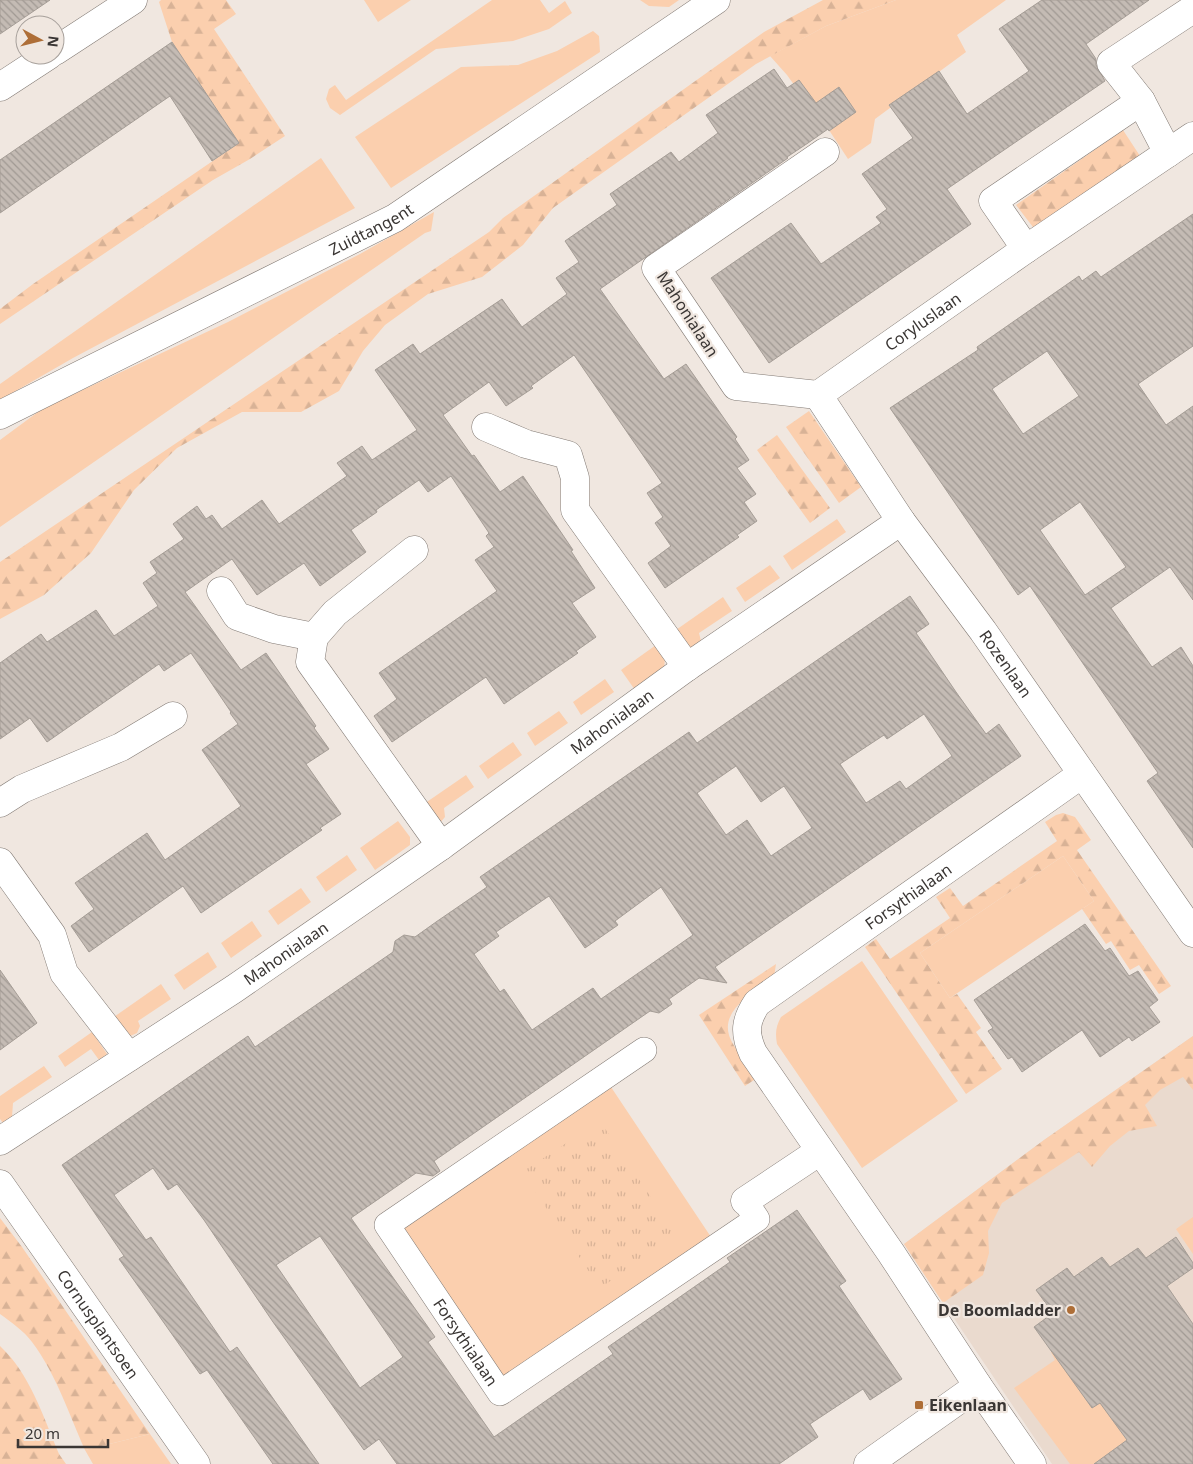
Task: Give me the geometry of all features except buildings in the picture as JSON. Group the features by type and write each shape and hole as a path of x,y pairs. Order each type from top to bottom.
{"street":[{"path":"65,44 133,0"},
{"name":"Zuidtangent","path":"0,415 395,218 716,0"},
{"path":"1168,153 1141,101 1111,63 1193,9"},
{"path":"0,87 34,65"},
{"path":"1026,249 993,201 1141,101"},
{"name":"Coryluslaan","path":"818,395 1026,249 1193,136"},
{"name":"Mahonialaan","path":"818,395 736,386 656,268 825,152"},
{"name":"Rozenlaan","path":"818,395 901,521 982,631 1193,933"},
{"path":"486,427 526,444 568,456 575,478 575,510 687,667"},
{"name":"Mahonialaan","path":"0,1141 234,988 441,846 687,667 901,521"},
{"path":"414,550 335,613 314,637 310,662 441,846"},
{"path":"221,591 237,616 274,629 314,637"},
{"path":"0,803 22,789 121,747 173,716"},
{"name":"Forsythialaan","path":"644,1050 387,1225 500,1393 757,1219 746,1201 820,1150 753,1053 747,1041 746,1028 750,1014 757,1003 1082,774"},
{"path":"0,862 52,935 64,973 129,1057"},
{"path":"820,1150 1032,1464"},
{"name":"Cornusplantsoen","path":"0,1184 196,1464"},
{"path":"868,1464 978,1386"}],"shaded area":[{"name":"De Boomladder","path":"1193,1036 1193,1464 1052,1464 904,1244 1044,1140"}],"green space":[{"path":"161,0 226,0 236,14 214,29 285,136 213,180 0,324 0,309 33,284 239,143 172,42 159,2"},
{"path":"364,0 411,0 378,22"},
{"path":"492,0 540,0 549,13 565,1 572,13 549,29 513,41 436,49 340,115 330,108 326,99 329,89 335,85 346,100"},
{"path":"640,0 679,0 669,7 649,6"},
{"path":"823,0 896,0 826,26 756,64 553,208 523,245 482,277 428,294 385,325 363,351 339,391 301,412 242,412 177,448 134,490 91,553 44,595 0,619 0,562 489,232 503,218 764,32"},
{"path":"896,0 1006,0 957,35 966,52 875,119 871,143 848,159 827,127 820,121 787,75 770,56 826,26"},
{"path":"593,31 599,36 600,52 391,188 355,137 461,67 518,65 557,51"},
{"path":"1123,130 1140,156 1036,231 1016,205"},
{"path":"321,158 355,208 73,358 0,400 0,384"},
{"path":"434,212 431,231 425,233 0,527 0,440 42,409 228,322 360,254"},
{"path":"809,411 861,487 839,503 786,427"},
{"path":"777,435 830,508 810,523 757,450"},
{"path":"837,519 846,532 792,570 783,556"},
{"path":"770,565 780,578 745,602 736,588"},
{"path":"723,597 732,611 699,633 701,641 689,650 673,632"},
{"path":"656,645 665,658 664,670 635,690 621,670"},
{"path":"605,679 614,692 581,715 573,702"},
{"path":"559,711 568,723 535,746 527,733"},
{"path":"513,742 522,755 488,779 479,766"},
{"path":"466,775 474,787 444,808 445,817 438,825 418,808"},
{"path":"1063,813 1075,817 1091,840 1077,850 1171,986 1159,994 1139,965 1130,970 1111,941 1106,944 1082,909 1094,901 1063,856 920,953 950,998 957,994 981,1028 976,1032 1002,1069 966,1094 865,947 876,939 890,959 950,918 936,897 950,888 963,906 1057,841 1045,822"},
{"path":"398,821 410,837 410,845 375,870 360,848"},
{"path":"347,855 357,870 326,892 316,877"},
{"path":"1063,856 1094,901 950,998 920,953"},
{"path":"301,888 311,902 278,925 268,911"},
{"path":"252,921 262,936 231,958 221,943"},
{"path":"208,952 217,967 184,990 174,975"},
{"path":"862,961 958,1101 862,1168 777,1044 776,1033 781,1017"},
{"path":"776,964 774,977 742,1001 730,1017 728,1025 729,1035 757,1078 745,1086 699,1015"},
{"path":"161,984 171,999 138,1021 140,1026 137,1033 128,1037 111,1019"},
{"path":"92,1032 107,1054 99,1060 91,1049 65,1067 58,1056"},
{"path":"1193,1036 1193,1090 1183,1077 1160,1090 1145,1105 1157,1126 1129,1131 1110,1146 1092,1167 1079,1152 1002,1203 988,1231 989,1253 983,1275 943,1303 904,1244 1044,1140"},
{"path":"44,1066 52,1077 13,1103 12,1117 3,1123 0,1119 0,1096"},
{"path":"609,1084 715,1243 504,1385 398,1227"},
{"path":"600,1121 677,1236 600,1288 522,1172"},
{"path":"1193,1217 1193,1254 1176,1229"},
{"path":"0,1218 22,1247 150,1434 85,1450 62,1395 41,1354 25,1334 0,1314"},
{"path":"1062,1344 1072,1379 1092,1408 1123,1388 1120,1431 1127,1440 1108,1454 1115,1464 1070,1464 1014,1388 1055,1360 1051,1352"},
{"path":"0,1346 20,1369 28,1382 59,1454 66,1464 0,1464"},
{"path":"150,1434 171,1464 93,1464 85,1450"}],"place":[{"name":"De Boomladder","path":"1071,1310"},
{"name":"Eikenlaan","path":"919,1405"}]}
